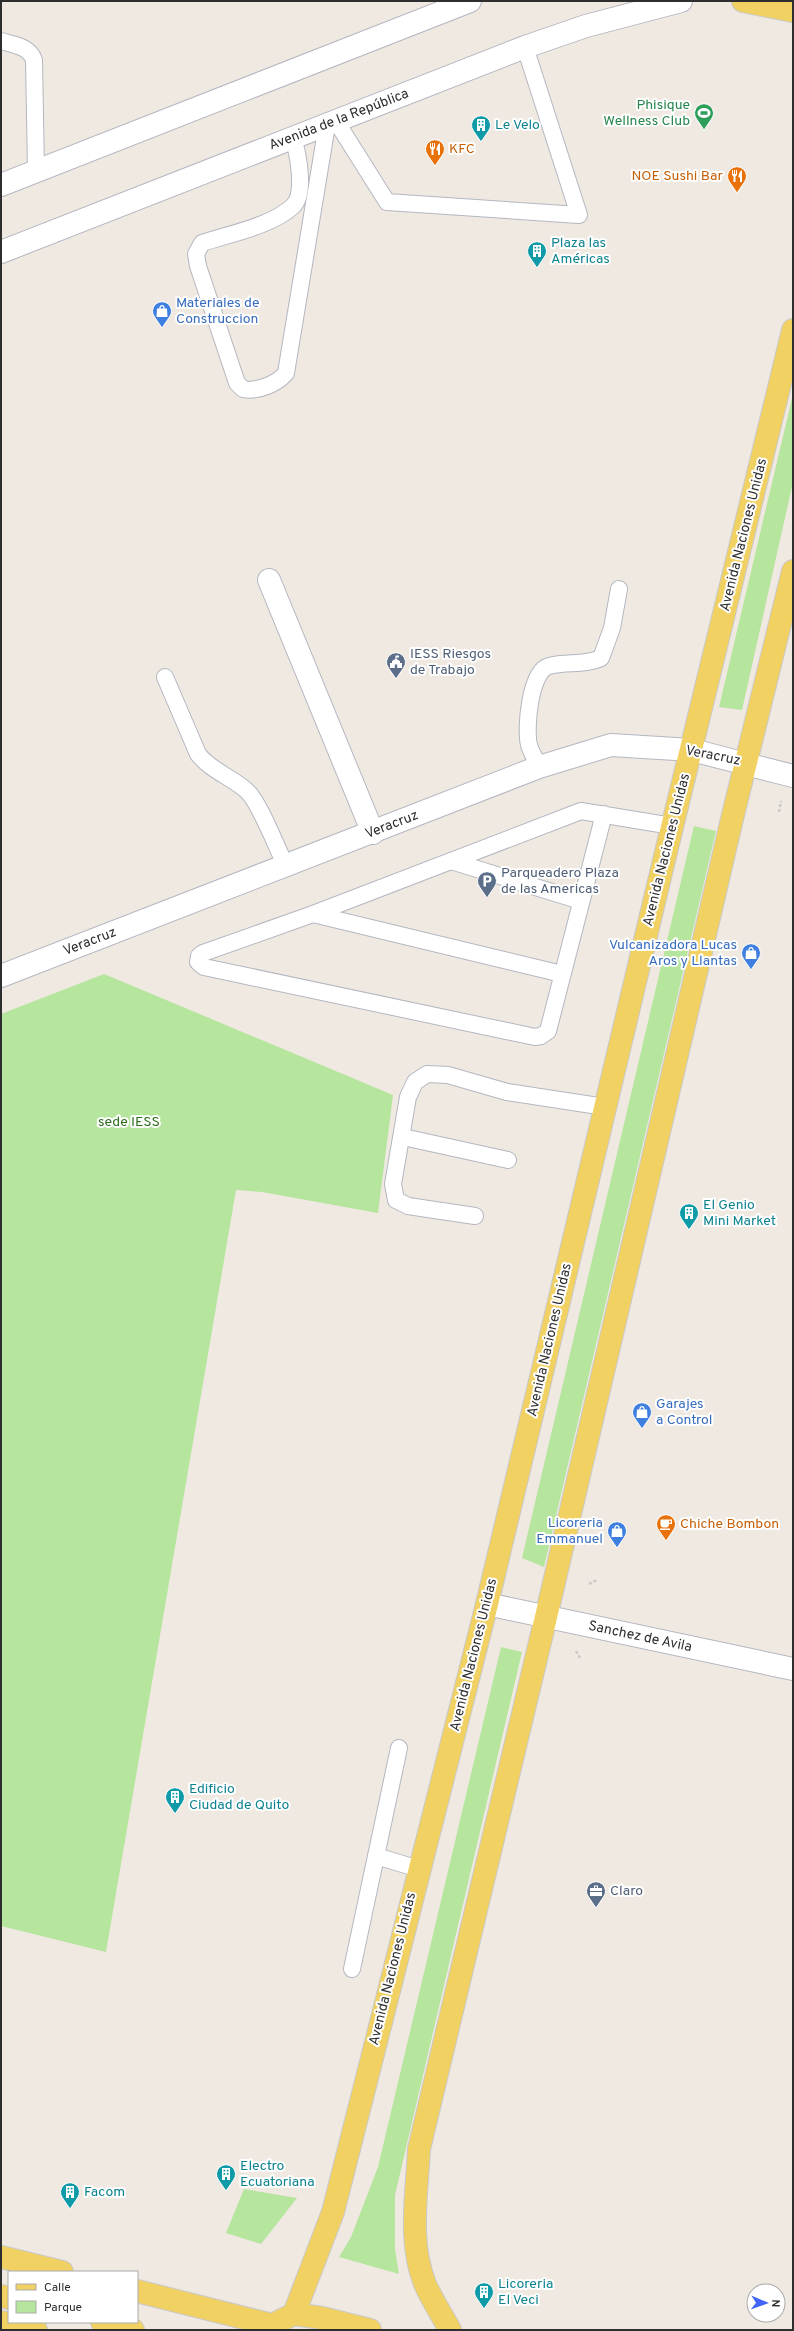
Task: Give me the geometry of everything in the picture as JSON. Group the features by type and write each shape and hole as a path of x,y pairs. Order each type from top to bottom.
{"main road":[{"path":"743,1 793,11"},
{"name":"Avenida Naciones Unidas","path":"294,2314 333,2212 487,1604 672,826 692,750 793,330"},
{"path":"450,2330 425,2283 417,2255 415,2226 419,2149 546,1617 746,763 792,578"},
{"path":"1,2257 58,2271"},
{"path":"138,2291 270,2328 294,2314 322,2318 370,2330"},
{"path":"1,2322 36,2330"},
{"path":"106,2323 133,2330"}],"street":[{"path":"1,184 470,1"},
{"name":"Avenida de la República","path":"1,252 525,47 586,26 681,1"},
{"path":"269,580 373,833"},
{"name":"Veracruz","path":"1,976 539,768 611,746 692,750 793,776"},
{"name":"Sanchez de Avila","path":"487,1604 793,1669"}],"lane":[{"path":"1,42 26,48 31,52 34,60 36,171"},
{"path":"332,123 387,202 578,215 525,47"},
{"path":"314,205 294,206 270,220 202,243 196,254 198,266 238,383 243,389 250,390 279,381 286,373 314,205 332,123"},
{"path":"293,138 299,155 300,182 298,195 294,206"},
{"path":"539,768 529,745 528,721 536,678 541,670 549,666 585,664 601,658 612,628 619,589"},
{"path":"165,677 198,754 206,764 234,780 249,793 286,866"},
{"path":"604,814 548,1031 541,1036 535,1037 204,967 198,962 199,956 203,952 313,914 581,810 604,814 672,826"},
{"path":"451,861 581,901"},
{"path":"313,914 562,974"},
{"path":"475,1216 408,1206 396,1200 392,1184 403,1137 408,1097 415,1082 427,1074 448,1075 507,1092 605,1107"},
{"path":"403,1137 508,1160"},
{"path":"352,1970 399,1748"},
{"path":"376,1856 419,1869"}],"path":[{"path":"779,812 781,802"},
{"path":"589,1584 597,1580"}],"green space":[{"path":"793,394 793,482 742,710 719,707"},
{"path":"694,826 716,831 544,1567 522,1558"},
{"name":"sede IESS","path":"104,974 393,1095 378,1213 262,1192 236,1190 106,1952 1,1926 1,1014"},
{"path":"501,1647 522,1652 395,2195 395,2249 399,2274 339,2257 351,2237 378,2167"},
{"path":"244,2189 297,2198 261,2244 226,2233"}],"place":[{"name":"Phisique Wellness Club","path":"704,130"},
{"name":"Le Velo","path":"481,142"},
{"name":"KFC","path":"435,166"},
{"name":"NOE Sushi Bar","path":"737,193"},
{"name":"Plaza las Américas","path":"537,268"},
{"name":"Materiales de Construccion","path":"162,328"},
{"name":"IESS Riesgos de Trabajo","path":"396,679"},
{"name":"Parqueadero Plaza de las Americas","path":"487,898"},
{"name":"Vulcanizadora Lucas Aros y Llantas","path":"751,970"},
{"name":"El Genio Mini Market","path":"689,1230"},
{"name":"Garajes a Control","path":"642,1429"},
{"name":"Chiche Bombon","path":"666,1541"},
{"name":"Licoreria Emmanuel","path":"617,1548"},
{"name":"Edificio Ciudad de Quito","path":"175,1814"},
{"name":"Claro","path":"596,1908"},
{"name":"Electro Ecuatoriana","path":"226,2191"},
{"name":"Facom","path":"70,2209"},
{"name":"Licoreria El Veci","path":"484,2309"}]}
